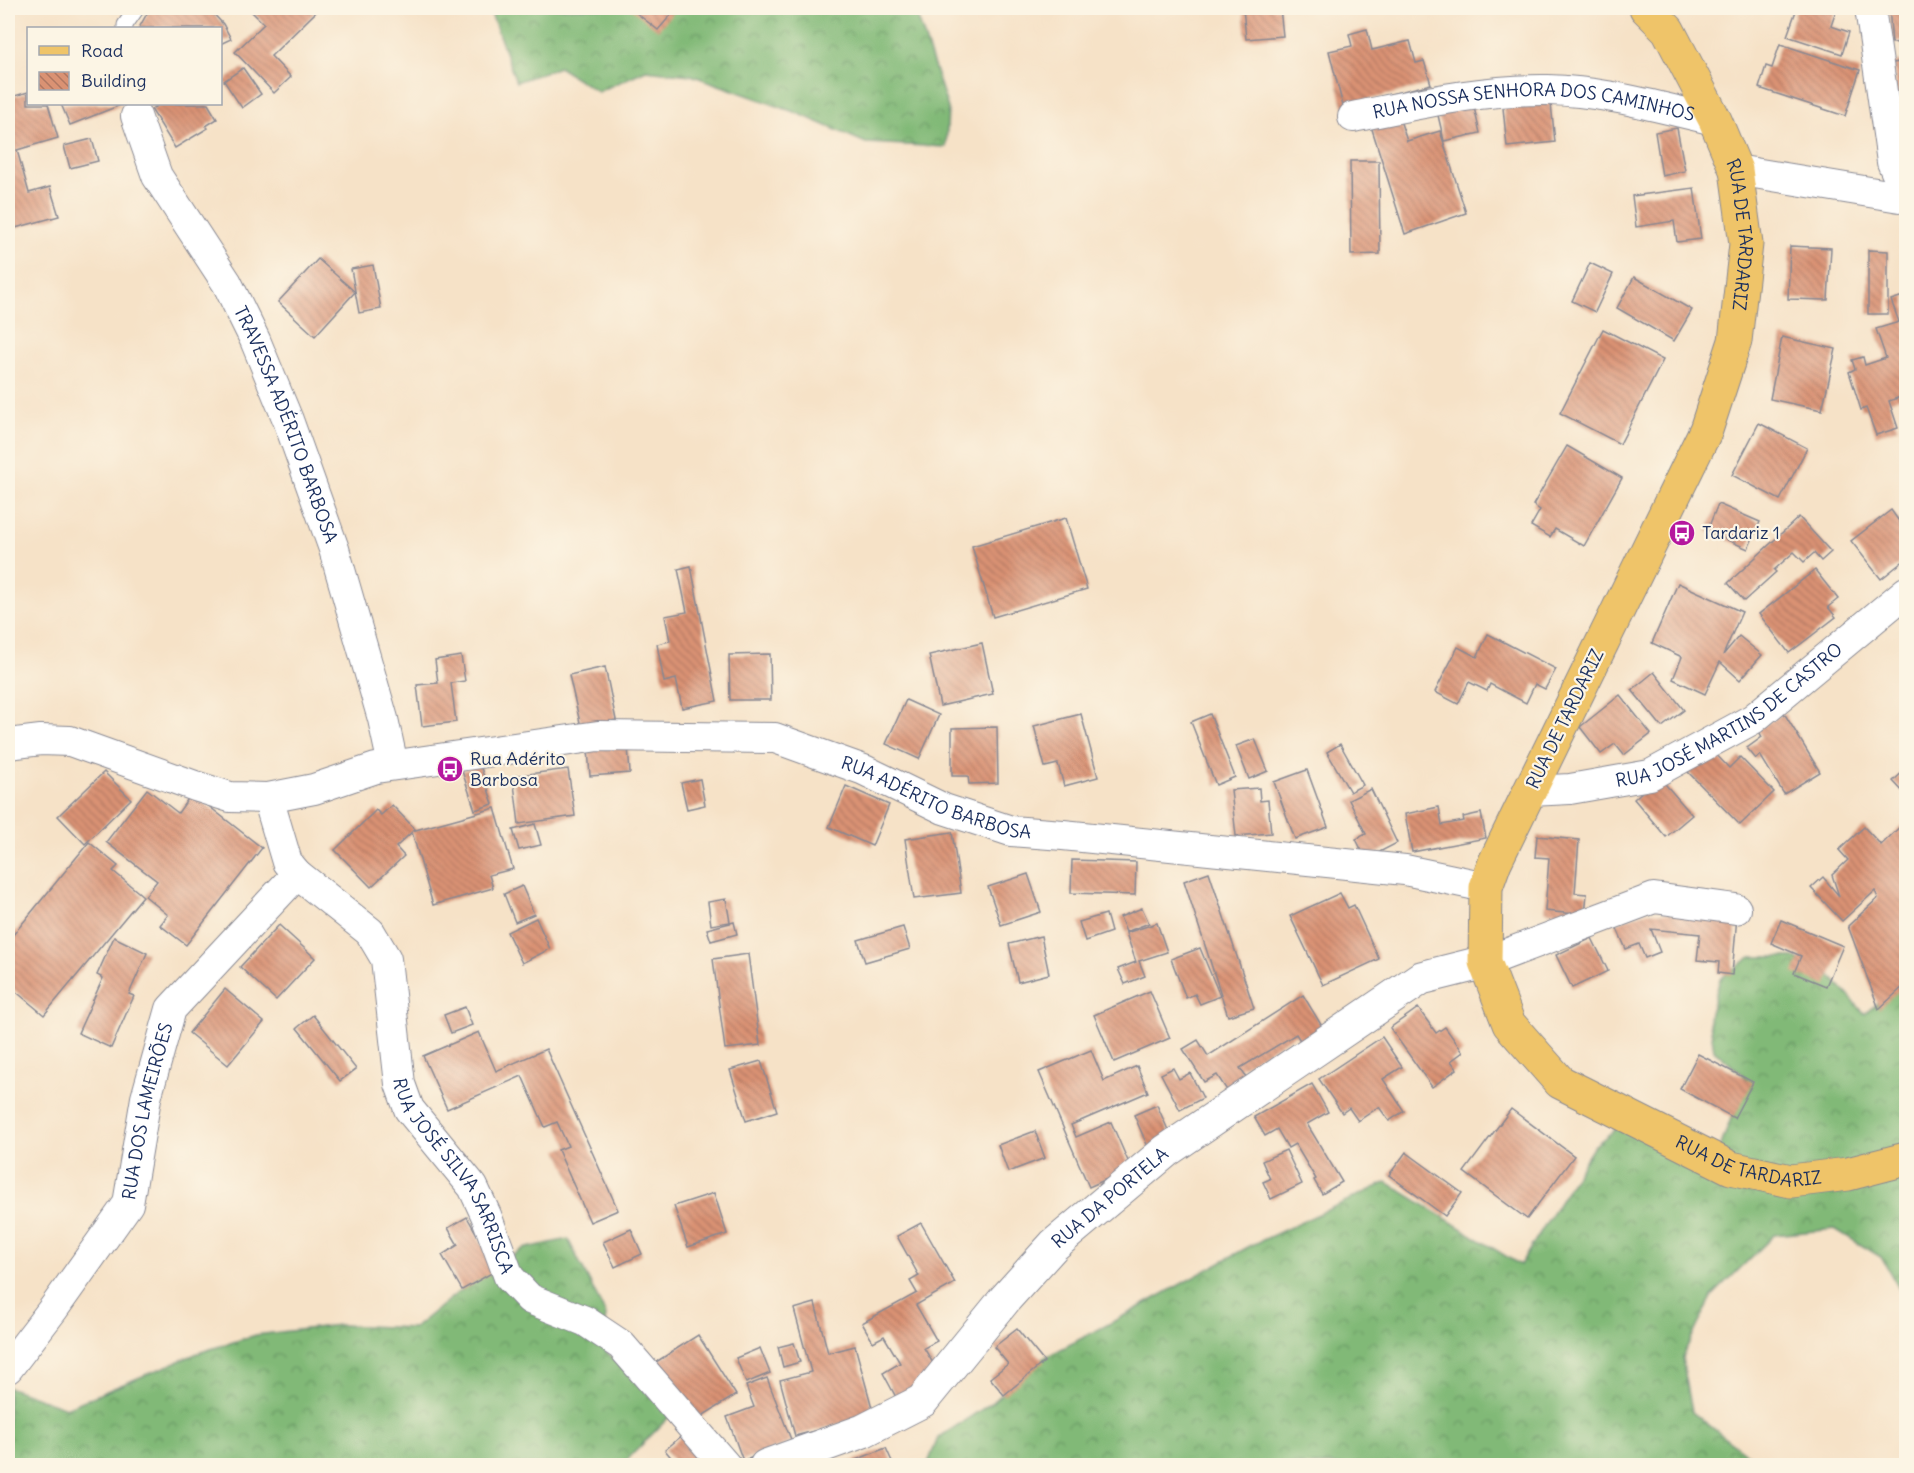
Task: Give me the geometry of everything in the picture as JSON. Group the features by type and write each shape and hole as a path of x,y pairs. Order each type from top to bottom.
{"main road":[{"name":"RUA DE TARDARIZ","path":"1646,8 1668,30 1715,120 1736,170 1746,244 1735,341 1706,430 1495,862 1486,887 1485,962 1509,1024 1560,1082 1731,1168 1791,1181 1848,1174 1906,1159"}],"street":[{"path":"1870,8 1892,162 1906,197"},
{"name":"RUA NOSSA SENHORA DOS CAMINHOS","path":"1353,117 1476,93 1549,90 1620,98 1715,120"},
{"name":"TRAVESSA ADÉRITO BARBOSA","path":"135,110 157,176 227,283 255,340 288,420 334,549 383,719 393,765"},
{"path":"1736,170 1906,197"},
{"name":"RUA JOSÉ MARTINS DE CASTRO","path":"1531,790 1570,789 1650,775 1753,719 1906,592"},
{"name":"RUA ADÉRITO BARBOSA","path":"8,744 70,741 230,797 268,798 314,789 376,768 598,736 775,738 864,770 944,809 1011,831 1406,870 1486,887"},
{"path":"268,798 286,862 297,874"},
{"name":"RUA DOS LAMEIRÕES","path":"8,1368 128,1204 146,1098 171,1009 297,874"},
{"name":"RUA JOSÉ SILVA SARRISCA","path":"297,874 370,932 386,959 400,1084 409,1109 473,1187 509,1277 530,1299 585,1321 621,1345 726,1466"},
{"path":"1485,962 1654,898 1736,909"},
{"name":"RUA DA PORTELA","path":"766,1466 863,1431 922,1401 1006,1298 1054,1245 1166,1151 1420,978 1485,962"}],"lane":[{"path":"125,27 137,8"}],"green space":[{"path":"479,8 918,8 919,21 948,108 946,147 866,143 797,113 691,75 646,70 598,92 559,67 516,82 491,13"},
{"path":"1751,957 1793,957 1828,973 1865,1014 1906,976 1906,1301 1881,1257 1835,1229 1774,1235 1713,1295 1682,1357 1692,1412 1761,1465 927,1466 938,1438 990,1404 1038,1361 1250,1246 1387,1182 1520,1265 1594,1146 1617,1128 1714,1164 1746,1078 1714,1050 1709,1016 1720,979"},
{"path":"568,1239 606,1315 602,1347 670,1416 622,1465 8,1466 8,1387 66,1408 198,1353 256,1335 339,1325 414,1328 456,1294 523,1249"}],"building":[{"path":"150,8 208,8 223,24 231,39 222,43 222,27 140,27"},
{"path":"248,8 309,8 315,13 271,56 291,77 274,93 235,52 264,24"},
{"path":"630,8 677,8 658,30"},
{"path":"1243,8 1280,8 1283,36 1246,39"},
{"path":"1797,8 1837,8 1831,26 1849,32 1842,54 1787,36"},
{"path":"1889,8 1906,8 1906,42 1892,43"},
{"path":"1367,29 1372,50 1410,41 1416,63 1424,61 1431,84 1343,106 1329,51 1352,46 1349,34"},
{"path":"1780,44 1860,70 1845,116 1759,88 1766,66 1772,68"},
{"path":"1906,61 1906,106 1899,107 1893,63"},
{"path":"243,68 261,94 242,108 224,81"},
{"path":"27,92 27,105 48,105 58,138 17,150 29,193 50,187 59,216 8,230 8,98"},
{"path":"1550,94 1555,142 1507,147 1502,98"},
{"path":"1473,103 1480,133 1444,141 1437,111"},
{"path":"61,105 120,105 70,125"},
{"path":"158,105 209,105 217,119 206,126 208,128 175,148 151,109"},
{"path":"1399,117 1407,141 1440,131 1466,213 1405,234 1371,126"},
{"path":"1677,128 1685,171 1662,176 1655,132"},
{"path":"92,139 98,161 70,168 64,146"},
{"path":"1350,161 1379,161 1380,254 1351,255"},
{"path":"1694,188 1701,239 1677,242 1674,221 1636,227 1632,196"},
{"path":"1790,246 1831,248 1828,300 1788,299"},
{"path":"1868,250 1888,251 1888,314 1868,314"},
{"path":"318,259 355,292 315,336 278,302"},
{"path":"1590,263 1613,274 1595,312 1572,301"},
{"path":"373,265 381,309 359,313 351,269"},
{"path":"1634,277 1692,310 1674,341 1617,308"},
{"path":"1906,295 1906,395 1889,401 1898,428 1876,435 1866,408 1861,410 1849,372 1855,369 1852,360 1863,357 1865,365 1886,358 1876,329 1899,322 1891,300"},
{"path":"1603,329 1663,360 1620,444 1560,413"},
{"path":"1782,337 1836,349 1822,410 1770,399"},
{"path":"1759,423 1807,448 1780,500 1732,475"},
{"path":"1567,446 1622,478 1584,546 1555,529 1550,537 1531,526 1540,510 1533,505"},
{"path":"1718,504 1760,522 1748,549 1707,531"},
{"path":"1891,510 1906,531 1906,559 1881,579 1851,541"},
{"path":"1799,517 1831,552 1821,561 1814,553 1804,562 1794,552 1744,601 1728,583"},
{"path":"1066,518 1087,589 993,617 972,546"},
{"path":"691,566 717,701 682,708 676,679 664,682 657,644 670,641 665,616 687,612 678,569"},
{"path":"1815,570 1838,599 1828,607 1836,617 1789,653 1759,614"},
{"path":"1678,583 1742,612 1723,655 1739,636 1762,655 1740,680 1720,662 1705,694 1673,679 1682,657 1652,643"},
{"path":"1488,634 1556,669 1545,689 1535,684 1526,703 1490,684 1487,691 1469,682 1458,704 1435,692 1458,647 1477,657"},
{"path":"982,643 993,694 940,706 929,655"},
{"path":"770,654 771,700 730,700 729,655"},
{"path":"461,656 465,681 451,683 456,722 422,726 417,685 438,683 435,660"},
{"path":"605,667 616,720 581,727 569,675"},
{"path":"1654,672 1684,710 1662,727 1632,690"},
{"path":"1620,695 1651,734 1624,755 1615,744 1601,754 1580,727"},
{"path":"906,700 939,715 919,759 886,744"},
{"path":"1784,713 1820,772 1784,794 1760,755 1756,759 1747,748 1762,737 1758,729"},
{"path":"1081,714 1098,777 1064,786 1058,764 1045,767 1034,726"},
{"path":"1210,714 1235,777 1216,785 1191,722"},
{"path":"997,727 998,783 969,784 968,776 952,776 952,728"},
{"path":"1255,739 1268,771 1249,779 1236,746"},
{"path":"1340,744 1363,785 1350,792 1327,752"},
{"path":"628,746 630,773 590,776 588,749"},
{"path":"1711,749 1729,768 1740,757 1774,792 1740,825 1688,772"},
{"path":"480,765 493,804 475,810 462,771"},
{"path":"568,769 575,816 519,824 513,776"},
{"path":"1906,769 1906,795 1893,781"},
{"path":"1307,770 1328,827 1295,839 1274,782"},
{"path":"104,772 131,799 85,844 58,816"},
{"path":"1659,777 1692,815 1666,837 1634,799"},
{"path":"700,779 705,805 687,809 681,783"},
{"path":"846,786 889,805 872,846 829,827"},
{"path":"1259,788 1260,801 1268,800 1271,833 1236,836 1231,790"},
{"path":"147,789 178,813 192,793 262,848 186,945 160,925 168,915 145,896 157,881 106,842"},
{"path":"1371,789 1397,843 1366,859 1356,839 1366,834 1349,800"},
{"path":"392,805 415,829 412,831 495,808 513,869 489,875 493,888 433,905 412,832 396,847 404,856 371,887 335,850 376,810 381,815"},
{"path":"1439,807 1442,825 1464,821 1463,817 1481,813 1486,838 1412,852 1405,814"},
{"path":"1906,821 1906,984 1879,1009 1848,926 1878,898 1875,891 1842,921 1811,888 1823,877 1839,896 1832,875 1848,860 1839,850 1864,827 1881,845"},
{"path":"535,824 541,845 519,850 513,830"},
{"path":"952,832 961,893 914,899 905,839"},
{"path":"1537,836 1579,840 1575,893 1587,894 1585,915 1545,911 1549,858 1535,857"},
{"path":"89,842 118,866 113,871 143,896 44,1015 8,985 8,941"},
{"path":"1072,860 1136,862 1135,895 1071,893"},
{"path":"1209,872 1254,1008 1228,1016 1184,881"},
{"path":"1028,874 1041,912 1001,925 988,887"},
{"path":"522,886 534,914 515,922 504,894"},
{"path":"1340,893 1348,908 1354,905 1379,959 1323,985 1290,916"},
{"path":"726,899 730,922 711,925 708,902"},
{"path":"1142,908 1149,923 1126,932 1120,917"},
{"path":"1644,912 1737,916 1732,975 1718,973 1719,962 1697,960 1700,934 1651,929 1660,952 1645,958 1639,944 1626,949 1615,924"},
{"path":"1106,914 1111,932 1085,941 1079,922"},
{"path":"536,918 550,949 522,963 507,932"},
{"path":"1781,920 1843,946 1826,986 1794,973 1801,956 1771,943"},
{"path":"734,922 737,934 711,941 707,929"},
{"path":"1157,923 1167,952 1139,961 1145,976 1125,984 1118,969 1136,962 1126,933"},
{"path":"279,925 315,958 276,1000 240,967"},
{"path":"903,927 910,949 865,962 858,940"},
{"path":"1041,936 1049,974 1018,982 1009,944"},
{"path":"114,937 147,953 129,994 134,996 111,1048 78,1033 103,978 97,975"},
{"path":"1592,938 1608,971 1572,988 1556,955"},
{"path":"1200,948 1220,996 1200,1004 1195,994 1186,998 1171,959"},
{"path":"748,954 760,1045 725,1049 713,959"},
{"path":"225,989 264,1022 228,1065 189,1033"},
{"path":"1150,991 1170,1038 1114,1062 1094,1015"},
{"path":"1303,995 1323,1028 1301,1042 1296,1034 1240,1068 1250,1083 1230,1095 1217,1075 1204,1082 1183,1049 1198,1040 1208,1056"},
{"path":"465,1007 472,1025 451,1033 444,1015"},
{"path":"1418,1008 1436,1033 1445,1027 1463,1052 1451,1061 1457,1069 1432,1087 1390,1028"},
{"path":"313,1015 356,1069 340,1081 297,1028"},
{"path":"479,1032 496,1071 546,1049 618,1210 590,1222 558,1150 568,1146 557,1122 545,1127 522,1076 447,1109 423,1056"},
{"path":"1382,1037 1402,1067 1383,1079 1404,1111 1389,1121 1379,1107 1358,1121 1349,1108 1342,1113 1319,1079"},
{"path":"1091,1050 1104,1081 1137,1066 1148,1092 1071,1125 1076,1137 1111,1122 1131,1168 1089,1187 1039,1072"},
{"path":"1698,1054 1753,1082 1734,1118 1680,1089"},
{"path":"761,1061 777,1111 746,1121 730,1070"},
{"path":"1173,1068 1179,1079 1190,1073 1203,1098 1180,1110 1161,1074"},
{"path":"1312,1084 1328,1112 1307,1124 1342,1182 1322,1194 1314,1180 1316,1179 1295,1144 1288,1148 1277,1129 1265,1136 1254,1117"},
{"path":"1157,1105 1172,1139 1149,1149 1134,1115"},
{"path":"1511,1109 1574,1156 1527,1219 1464,1172"},
{"path":"1035,1131 1045,1158 1008,1172 998,1145"},
{"path":"1286,1150 1302,1184 1271,1199 1263,1182 1270,1179 1262,1161"},
{"path":"1406,1152 1462,1193 1445,1216 1389,1175"},
{"path":"714,1193 727,1234 688,1247 674,1206"},
{"path":"467,1217 497,1270 462,1290 442,1255 458,1245 448,1228"},
{"path":"921,1223 955,1283 916,1305 937,1341 924,1348 940,1375 897,1399 883,1373 900,1363 884,1336 873,1342 862,1323 917,1293 910,1281 919,1276 897,1236"},
{"path":"631,1229 642,1254 615,1267 603,1242"},
{"path":"815,1303 828,1353 855,1346 874,1415 795,1436 780,1380 811,1372 794,1309"},
{"path":"1017,1329 1044,1362 1004,1395 990,1378 1008,1364 994,1347"},
{"path":"698,1335 736,1395 694,1421 656,1362"},
{"path":"794,1343 800,1362 783,1367 778,1347"},
{"path":"760,1348 770,1373 746,1383 736,1358"},
{"path":"767,1378 792,1442 743,1461 727,1417 754,1407 746,1386"},
{"path":"685,1433 713,1466 678,1466 665,1450"},
{"path":"886,1448 894,1466 843,1466 843,1465"}],"place":[{"name":"Tardariz 1","path":"1682,533"},
{"name":"Rua Adérito Barbosa","path":"450,769"}]}
